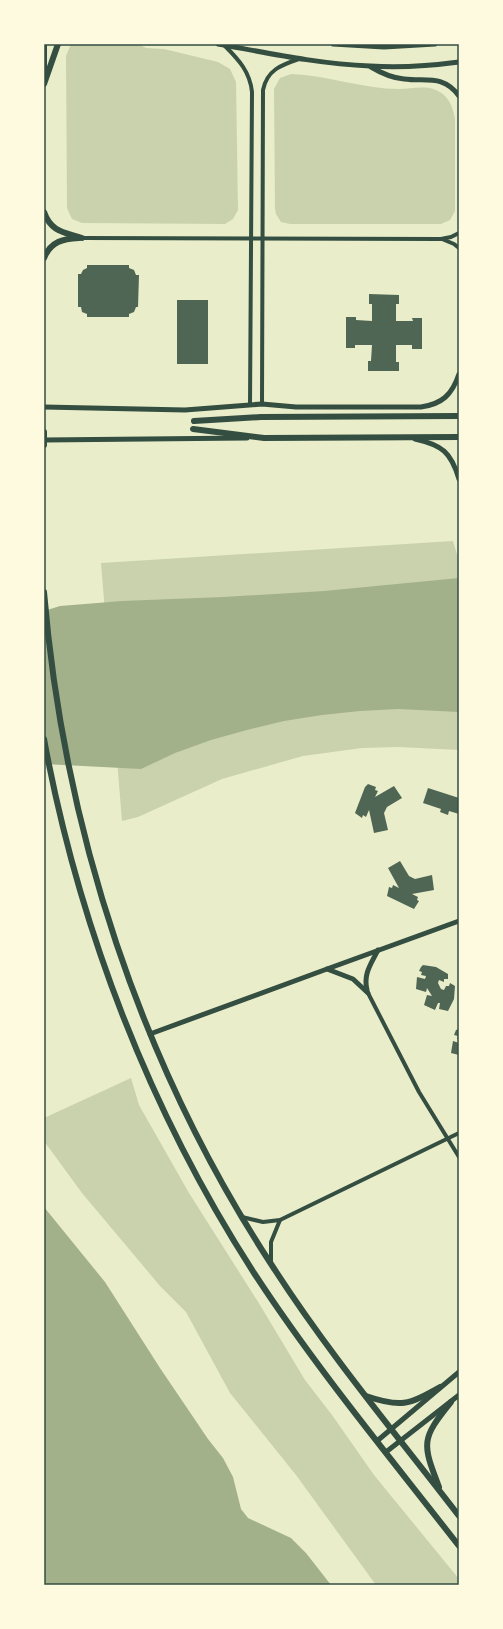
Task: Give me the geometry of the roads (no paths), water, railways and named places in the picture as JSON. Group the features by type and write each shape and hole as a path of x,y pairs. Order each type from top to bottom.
{"main road":[{"path":"44,44 44,71"},
{"path":"44,84 58,44"},
{"path":"44,212 48,221 53,227 60,231 82,238"},
{"path":"44,258 51,247 61,240 82,238"},
{"path":"194,420 261,417 459,416"},
{"path":"194,429 264,438 459,437"},
{"path":"44,432 44,446"},
{"path":"44,592 62,738 79,816 106,911 150,1034 196,1134 242,1217 272,1266 310,1322 459,1516"},
{"path":"44,739 61,820 88,916 112,986 145,1069 180,1143 226,1227 274,1302 317,1363 459,1546"},
{"path":"365,1395 391,1404 404,1404 416,1400 440,1387"},
{"path":"442,1494 429,1461 427,1441 434,1422 451,1402"}],"street":[{"path":"218,44 303,58 370,66 421,66 459,62"},
{"path":"333,44 363,47 435,44"},
{"path":"225,45 242,63 247,72 251,86 250,405"},
{"path":"262,404 264,84 269,75 278,67 303,58"},
{"path":"370,66 395,78 413,80 429,79 441,82 452,88 459,96"},
{"path":"82,238 441,239 451,237 459,233"},
{"path":"441,239 454,244 459,248"},
{"path":"44,407 184,410 262,404 296,407 421,407 432,405 443,400 451,391 459,374"},
{"path":"410,437 425,441 441,448 450,456 455,464 459,479"},
{"path":"44,440 264,438"},
{"path":"150,1034 326,968 459,921"},
{"path":"378,950 366,972 368,993 405,1068 459,1158"},
{"path":"326,968 353,979 368,993"},
{"path":"242,1217 263,1222 280,1220 459,1133"},
{"path":"272,1266 271,1242 280,1220"},
{"path":"377,1441 459,1372"},
{"path":"386,1452 459,1395"}]}
